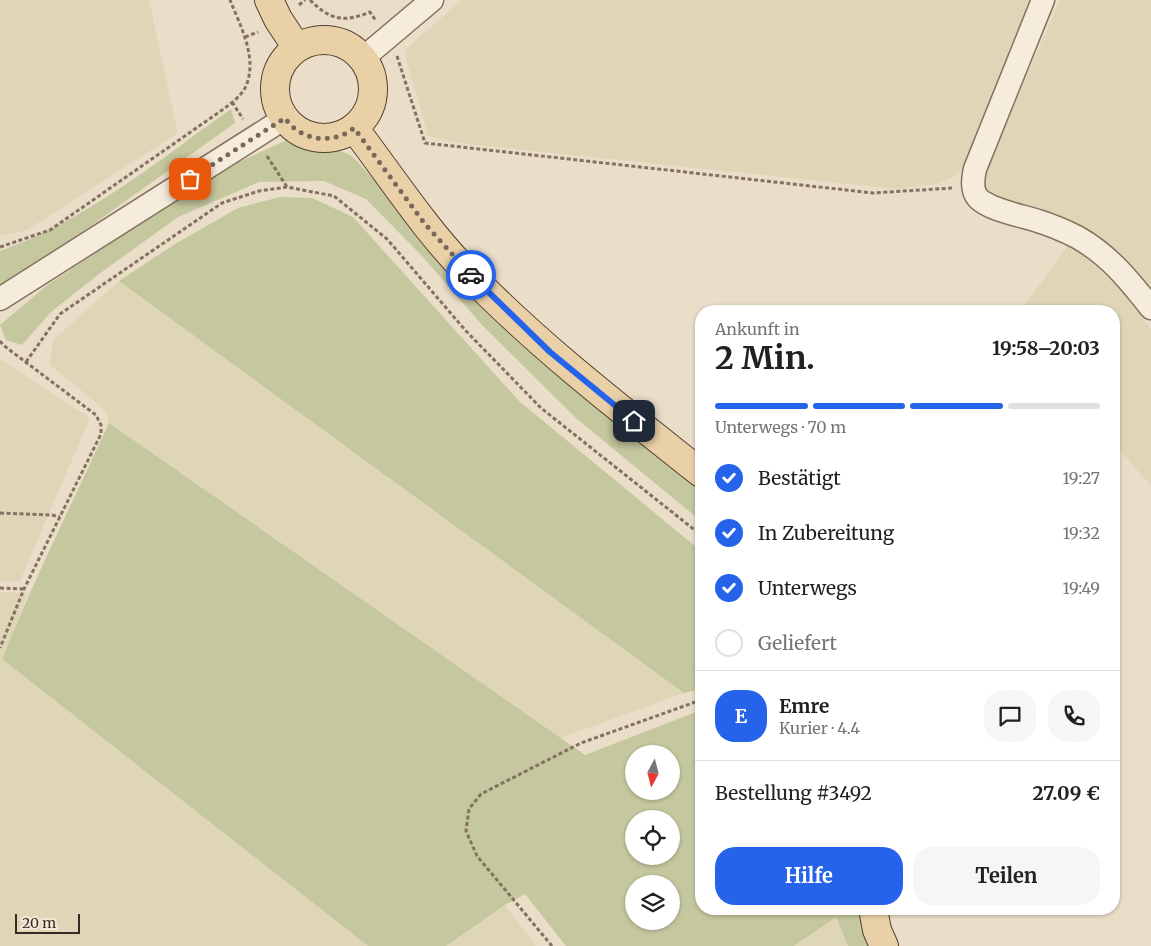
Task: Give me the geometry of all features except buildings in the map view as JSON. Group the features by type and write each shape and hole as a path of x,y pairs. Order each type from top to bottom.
{"main road":[{"path":"269,0 278,19 297,48"},
{"path":"324,40 340,43 354,50 362,59 372,77 373,92 370,108 361,122 349,132 333,138 316,138 301,133 278,109 275,93 276,77 283,62 297,48 324,40"},
{"path":"354,128 425,224 462,267 506,311 550,352 695,468"},
{"path":"874,915 877,930 884,946"}],"street":[{"path":"362,59 432,0"},
{"path":"1043,0 975,169 972,185 978,198 992,206 1040,221 1069,234 1104,254 1124,274 1151,308"},
{"path":"0,299 285,118"}],"path":[{"path":"0,247 50,230 194,130 238,97 246,86 249,72 249,54 245,37 230,0"},
{"path":"435,145 873,193 972,185"},
{"path":"26,362 60,314 222,203 259,191 287,186 334,196 387,239 466,332 541,408 695,530"},
{"path":"0,341 96,415 101,425 101,434 24,589 0,648"},
{"path":"0,513 60,517"},
{"path":"0,588 24,589"},
{"path":"552,946 477,856 466,831 469,809 481,794 581,743 695,702"}],"shaded area":[{"path":"0,0 149,0 178,133 27,230 0,236"},
{"path":"461,0 1036,0 966,164 955,176 937,184 897,189 466,144 428,136 404,51"},
{"path":"1060,0 1151,0 1151,293 1132,268 1090,232 1044,212 998,198 986,189 984,173"},
{"path":"1070,243 1120,288 1151,329 1151,486 1120,451 1120,305 1024,305"},
{"path":"119,281 684,693 560,738 109,423 105,410 50,365 53,340"},
{"path":"0,359 90,418 20,581 0,581"},
{"path":"0,592 28,593 2,659 368,946 0,946"},
{"path":"505,905 536,946 446,946"},
{"path":"836,916 848,946 794,946"}],"green space":[{"path":"231,109 235,123 78,235 0,286 0,251 31,238 91,207 148,169"},
{"path":"287,140 321,143 352,156 404,212 695,483 695,516 577,419 481,324 423,257 366,199 324,181 259,182 178,217 99,274 51,312 22,345 6,340 0,325 46,286 219,171"},
{"path":"280,197 312,198 353,217 519,401 695,546 695,690 684,693 119,281 175,244 238,208"},
{"path":"109,423 585,755 695,712 695,915 859,915 868,946 848,946 836,917 794,946 566,946 525,894 505,905 446,946 368,946 2,659"}],"way so far":[{"path":"190,179 285,118 288,123 301,133 316,138 333,138 354,128 425,224 471,275"}],"route":[{"path":"471,275 550,352 634,421"}]}
